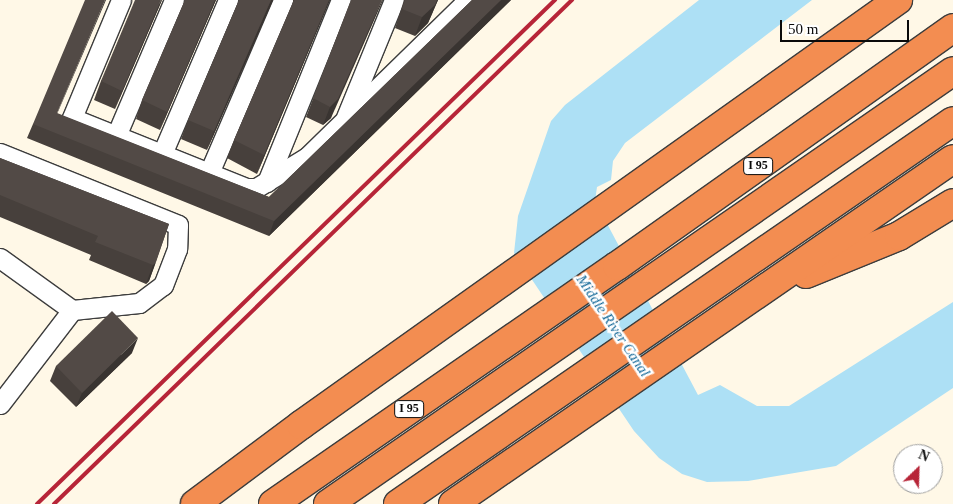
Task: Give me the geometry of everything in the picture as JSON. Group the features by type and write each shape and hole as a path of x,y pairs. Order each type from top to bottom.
{"highway":[{"path":"195,504 898,0"},
{"path":"900,65 953,14"},
{"name":"I 95","path":"273,504 617,266 953,28"},
{"path":"328,504 953,70"},
{"path":"398,504 588,375 953,121"},
{"path":"453,504 953,159"},
{"path":"759,293 899,236 953,203"}],"lane":[{"path":"121,0 72,118 246,188 256,188 307,157 343,124 468,0"},
{"path":"116,136 174,0"},
{"path":"162,154 228,0"},
{"path":"209,173 283,0"},
{"path":"267,182 341,0"},
{"path":"343,124 394,0"},
{"path":"436,32 449,0"},
{"path":"0,153 178,225 177,249 163,285 138,303 72,310 0,258"},
{"path":"0,404 72,310"}],"water":[{"name":"Middle River Canal","path":"699,0 812,0 625,143 613,161 611,180 597,187 595,201 698,395 720,385 757,406 789,406 953,302 953,388 836,466 748,481 707,482 682,474 659,458 634,431 514,253 518,216 551,121 565,105"}],"building":[{"path":"85,0 105,0 57,113 269,197 472,0 501,0 274,221 33,124"},
{"path":"135,0 161,0 122,91 101,81"},
{"path":"185,0 215,0 167,112 142,100"},
{"path":"239,0 271,0 214,131 188,120"},
{"path":"294,0 329,0 264,155 234,140"},
{"path":"351,0 382,0 338,99 330,107 313,98"},
{"path":"405,0 437,0 435,5 422,17 402,9"},
{"path":"0,158 169,224 156,262 153,265 95,242 98,236 0,195"},
{"path":"112,311 138,338 82,393 56,366"}],"railway":[{"path":"37,504 555,0"},
{"path":"54,504 572,0"}]}
